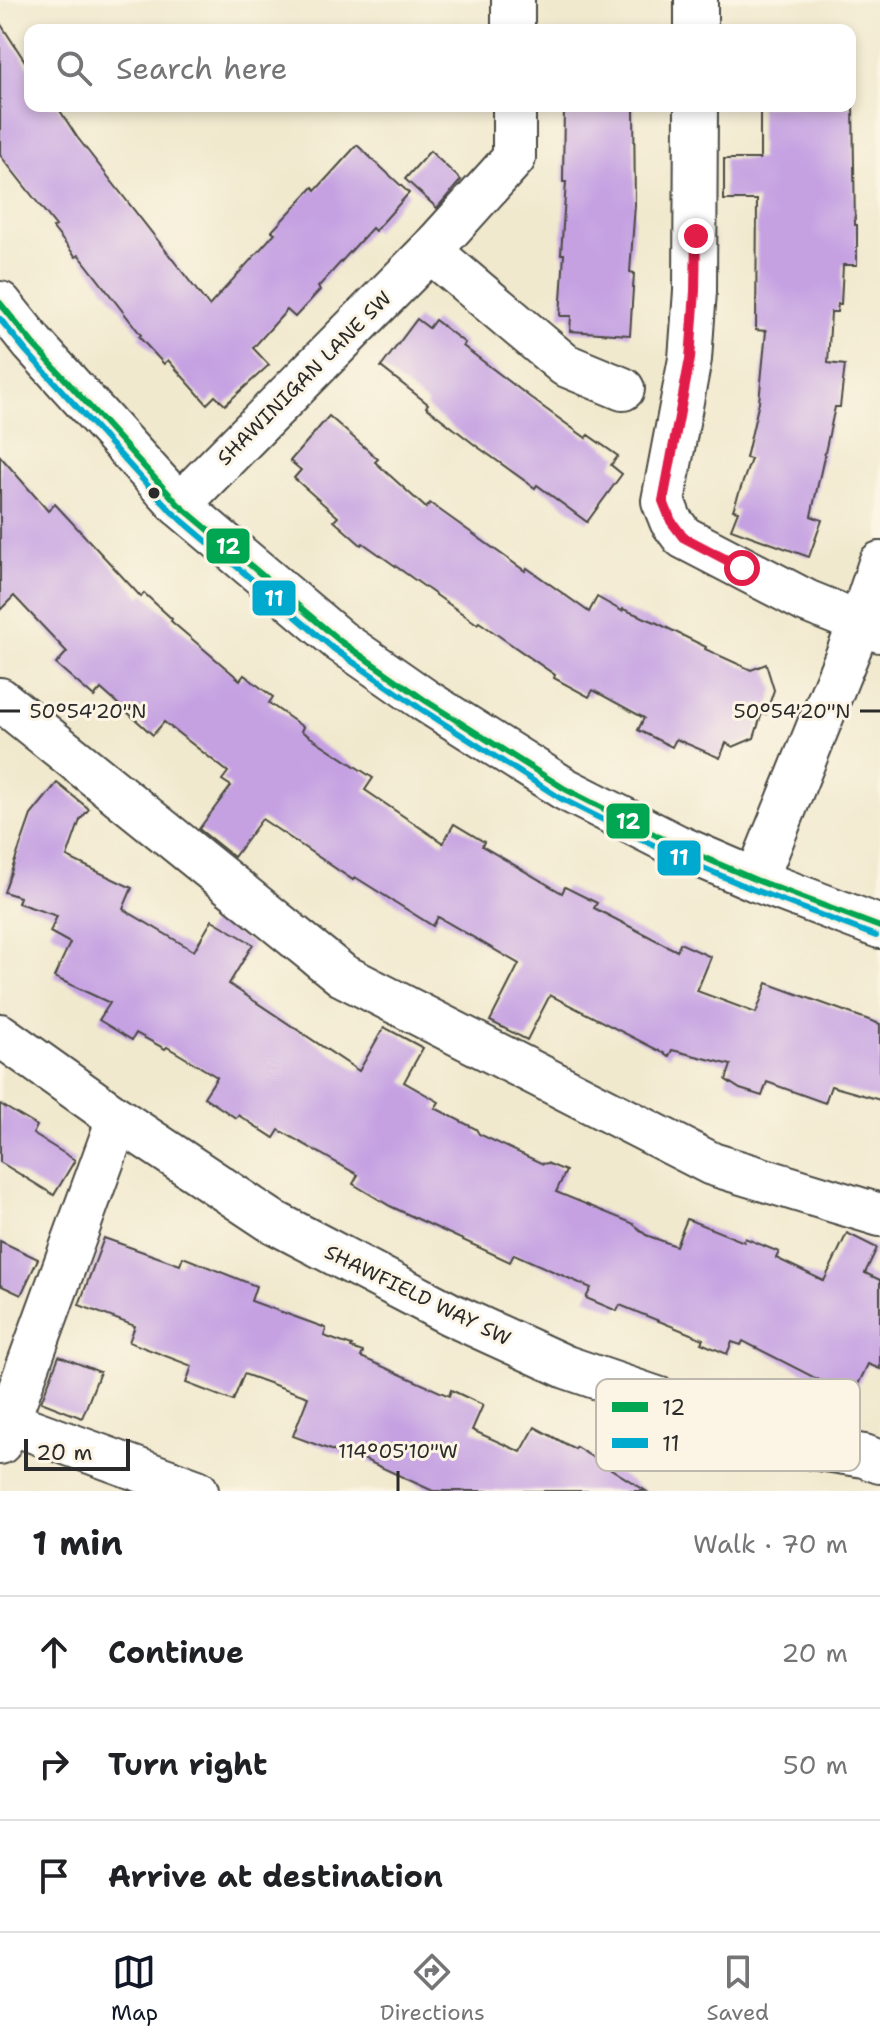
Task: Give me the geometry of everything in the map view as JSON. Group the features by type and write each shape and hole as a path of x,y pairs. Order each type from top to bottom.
{"street":[{"path":"513,0 513,24"},
{"path":"696,0 696,24"},
{"name":"SHAWINIGAN LANE SW","path":"179,505 430,251 514,158 514,112"},
{"path":"696,112 695,291 690,359 663,501 671,521 683,537 806,601 870,627"},
{"path":"430,251 565,365 623,389"},
{"path":"0,303 33,344 179,505 340,641 426,701 565,789 677,846 880,927"},
{"path":"756,880 870,627 880,563"},
{"path":"0,699 342,975 712,1164 880,1215"},
{"name":"SHAWFIELD WAY SW","path":"0,1035 118,1119 270,1220 450,1314 566,1367 601,1379"},
{"path":"118,1119 4,1432 197,1491"},
{"name":"SHAWFIELD WAY SW","path":"860,1455 880,1462"}],"building":[{"path":"0,23 24,60 24,112 61,112 209,306 275,233 272,231 313,187 316,190 357,145 409,193 375,231 372,228 295,317 287,310 253,348 269,365 225,405 215,396 207,404 168,360 164,364 139,337 141,335 79,255 76,257 53,228 56,226 0,155"},
{"path":"564,112 634,112 635,205 630,272 634,273 630,335 570,331 571,316 560,316 566,182 563,182"},
{"path":"760,112 853,112 857,265 843,265 841,304 838,304 837,312 831,312 828,363 845,365 840,407 835,407 811,516 822,520 809,557 731,529 738,511 733,510 751,459 746,458 759,402 766,331 756,330 757,200 724,200 724,159 760,159"},
{"path":"430,151 461,180 437,208 405,179"},
{"path":"417,319 429,328 435,320 465,343 463,346 539,404 586,438 588,435 618,456 611,465 622,474 587,522 475,445 381,367"},
{"path":"329,416 378,459 375,462 426,508 430,503 589,612 597,597 751,670 766,664 774,690 754,738 733,747 726,743 720,758 676,739 672,747 638,730 644,718 593,690 589,697 554,678 555,675 479,622 477,624 363,543 361,545 334,521 338,517 294,478 301,470 290,461"},
{"path":"0,456 48,511 55,504 141,597 144,593 171,621 240,680 244,675 273,697 269,703 303,727 301,731 373,778 365,790 443,843 454,824 484,842 482,846 562,893 565,887 597,903 594,908 677,951 680,943 711,957 697,991 756,1013 767,983 880,1024 880,1100 831,1086 825,1103 767,1082 762,1096 740,1089 726,1080 731,1065 672,1050 669,1056 550,995 527,1040 490,1021 519,964 438,917 433,926 355,877 353,880 262,819 234,857 199,829 231,786 222,780 228,772 164,722 153,735 101,689 94,697 56,664 67,652 14,596 0,610"},
{"path":"57,783 89,809 80,820 67,857 132,888 123,909 194,951 212,920 253,944 229,984 359,1071 384,1027 423,1048 404,1082 439,1102 435,1108 476,1129 479,1134 543,1164 566,1171 556,1192 632,1223 646,1235 676,1246 687,1219 744,1242 745,1238 779,1252 776,1258 824,1281 847,1233 877,1248 865,1273 880,1280 880,1369 868,1364 860,1380 817,1379 743,1341 741,1345 732,1342 727,1354 701,1343 703,1339 620,1305 617,1311 586,1298 591,1288 514,1254 510,1262 390,1206 353,1184 358,1175 279,1130 274,1138 238,1115 236,1118 204,1097 217,1077 167,1047 165,1049 136,1033 132,1040 99,1020 110,1003 54,977 70,943 50,932 57,916 18,903 20,897 4,892 31,815"},
{"path":"0,1104 37,1126 33,1134 75,1160 54,1195 0,1162"},
{"path":"104,1238 180,1265 183,1257 256,1286 251,1301 323,1327 326,1329 324,1336 363,1352 361,1357 449,1396 451,1390 483,1405 472,1430 521,1452 535,1427 596,1460 596,1471 614,1471 646,1491 433,1491 346,1451 344,1455 293,1436 308,1397 244,1374 233,1401 186,1383 192,1366 129,1342 135,1326 79,1305"},
{"path":"0,1241 38,1259 21,1295 0,1285"},
{"path":"59,1356 100,1372 82,1418 41,1402"}],"transit line":[{"name":"12","path":"0,303 33,344 179,505 340,641 426,701 565,789 677,846 880,927"},
{"name":"11","path":"0,319 172,512 334,649 560,798 673,855 876,936"}],"route":[{"path":"696,236 690,359 663,501 671,521 683,537 742,568"}]}
